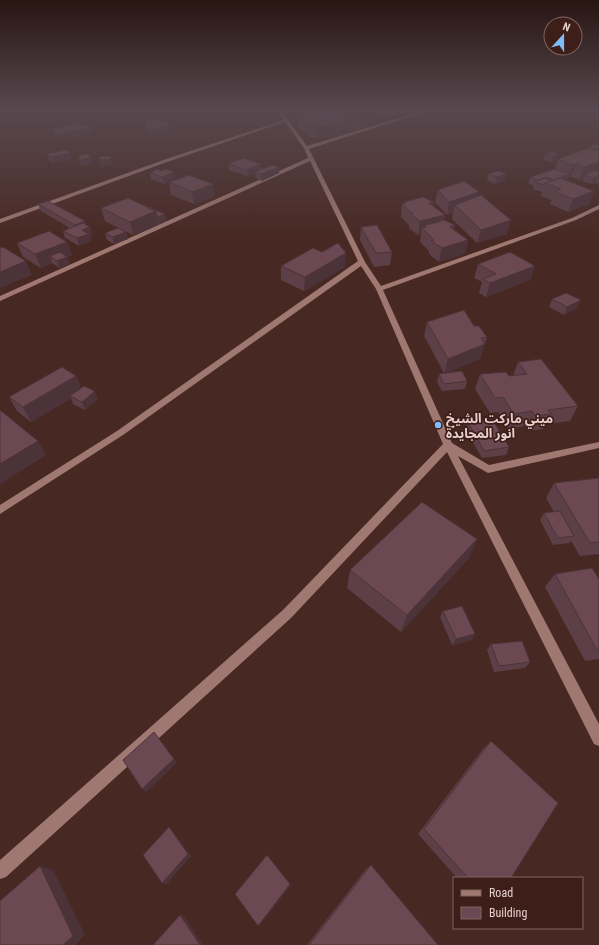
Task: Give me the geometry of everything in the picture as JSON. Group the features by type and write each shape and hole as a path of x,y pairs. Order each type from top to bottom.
{"street":[{"path":"0,221 186,154"},
{"path":"308,154 362,262 379,289 448,445 599,739"},
{"path":"0,299 310,159"},
{"path":"379,289 567,222 599,207"},
{"path":"0,510 125,430 362,262"},
{"path":"448,445 488,469 599,445"},
{"path":"0,871 287,614 448,445"}],"building":[{"path":"47,154 65,154 51,157"},
{"path":"88,154 91,158 81,159 78,156"},
{"path":"545,154 558,154 553,156"},
{"path":"572,154 599,154 599,162 584,167 576,164 573,165 558,159"},
{"path":"110,156 111,159 100,160 99,157"},
{"path":"243,158 261,164 247,170 228,164"},
{"path":"273,165 279,167 261,174 255,172"},
{"path":"158,169 161,171 166,169 174,172 162,177 150,172"},
{"path":"555,169 570,174 554,180 546,177 538,180 530,177"},
{"path":"595,170 599,172 599,177 594,178 584,175"},
{"path":"498,171 506,174 496,177 488,174"},
{"path":"189,175 213,184 192,192 169,182"},
{"path":"545,178 552,181 545,183 544,185 535,182"},
{"path":"560,178 594,191 573,199 555,192 561,189 545,183"},
{"path":"464,181 479,192 449,202 438,190"},
{"path":"481,195 511,220 481,230 455,205"},
{"path":"423,197 434,202 429,203 445,215 420,221 411,215 413,214 402,204 406,203 404,202"},
{"path":"128,198 156,211 130,222 101,208"},
{"path":"48,201 85,221 75,225 38,204"},
{"path":"149,207 165,214 158,217 156,211 148,208"},
{"path":"444,220 455,225 450,227 468,240 442,248 431,241 434,240 422,228 426,227 423,226"},
{"path":"83,223 90,227 82,230 89,234 77,238 63,231"},
{"path":"377,225 392,252 376,253 361,227"},
{"path":"118,228 126,232 113,237 105,233"},
{"path":"49,231 67,242 35,254 17,243"},
{"path":"338,243 346,253 305,277 281,266 313,248 322,252"},
{"path":"3,247 26,261 0,272 0,248"},
{"path":"60,252 67,257 57,261 50,256"},
{"path":"510,252 535,266 490,283 483,279 496,274 478,264"},
{"path":"566,293 581,300 567,307 552,299"},
{"path":"464,310 474,326 479,326 487,337 481,338 485,344 448,359 427,322"},
{"path":"541,359 578,406 548,410 551,414 535,416 532,411 514,414 503,397 495,398 480,374 506,372 509,376 527,374 518,362"},
{"path":"62,367 76,376 23,407 9,397"},
{"path":"462,371 467,381 444,384 439,374"},
{"path":"84,386 95,391 82,402 70,396"},
{"path":"0,410 38,441 0,464"},
{"path":"492,419 509,447 484,451 468,422"},
{"path":"599,478 599,542 590,543 554,483"},
{"path":"422,502 477,539 407,615 350,570"},
{"path":"560,511 574,536 558,538 544,513"},
{"path":"592,568 599,579 599,650 597,650 555,574"},
{"path":"462,606 475,634 456,639 443,611"},
{"path":"522,641 530,662 499,666 491,644"},
{"path":"154,732 174,759 142,789 123,760"},
{"path":"491,741 558,803 512,877 467,877 424,829"},
{"path":"169,827 188,854 162,883 143,855"},
{"path":"267,855 290,884 258,926 235,894"},
{"path":"371,865 438,945 309,945"},
{"path":"40,866 73,936 63,945 0,945 0,901"},
{"path":"180,915 200,945 153,945"}],"place":[{"name":"ميني ماركت الشيخ انور المجايدة","path":"438,425"}]}
